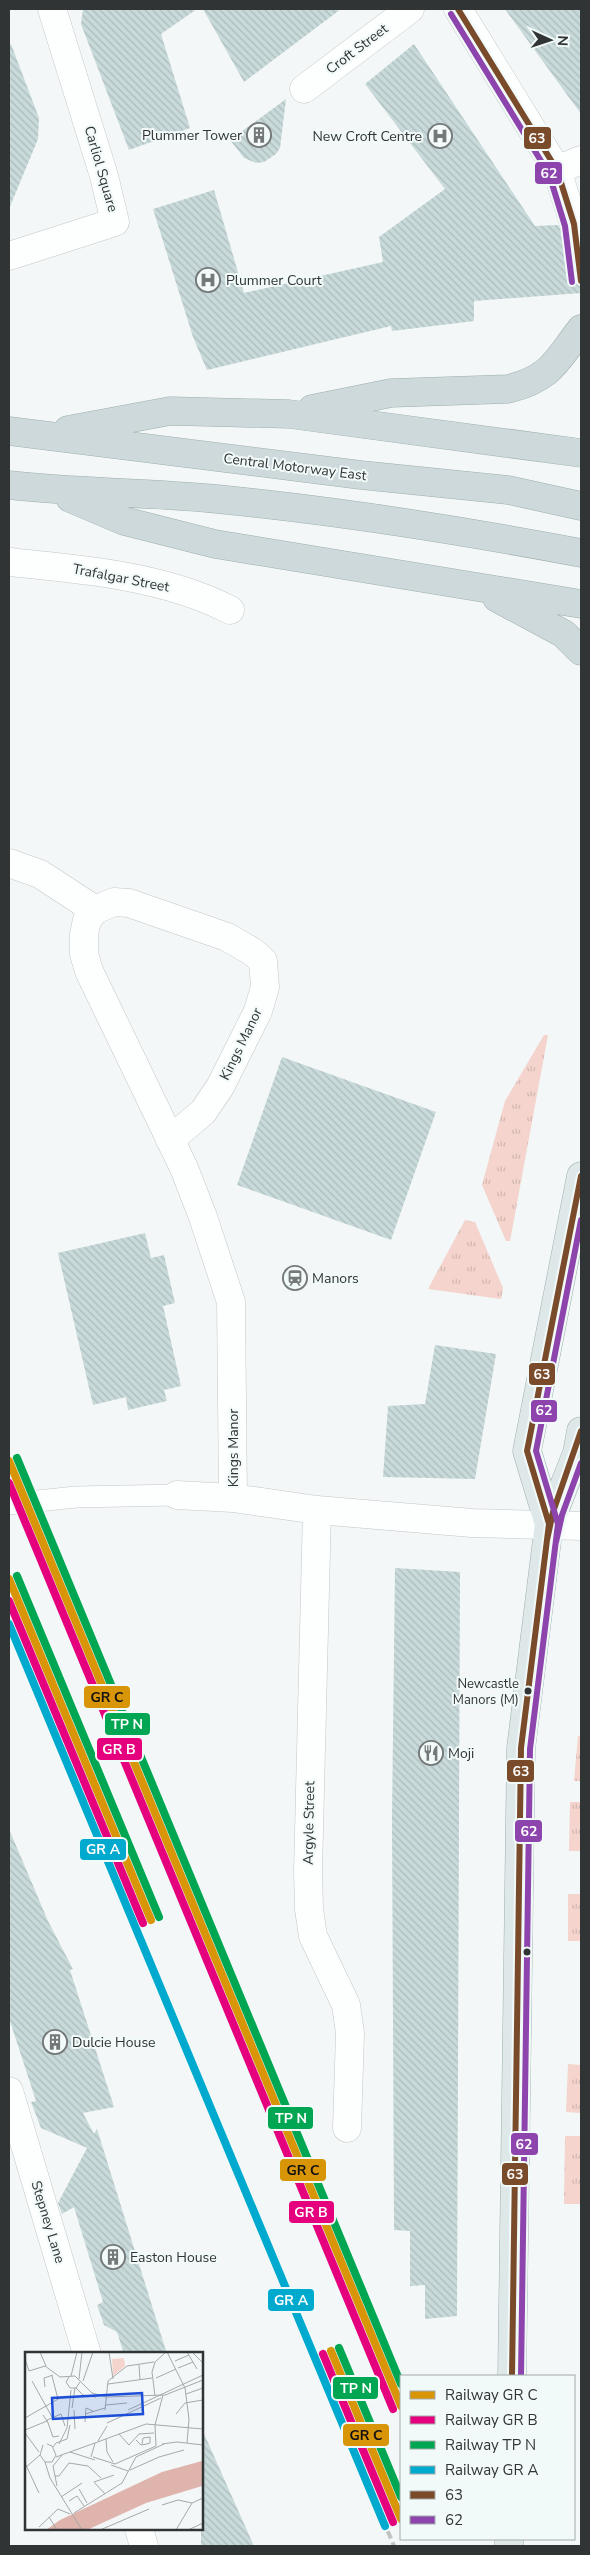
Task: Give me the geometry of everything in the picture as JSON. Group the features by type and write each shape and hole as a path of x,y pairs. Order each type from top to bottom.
{"highway":[{"path":"288,414 391,393 508,389 527,384 542,377 558,362 581,329"},
{"path":"42,434 170,411 288,414 581,453"},
{"name":"Central Motorway East","path":"9,431 361,476 508,490 581,506"},
{"path":"9,485 53,490 215,498 352,515 581,554"},
{"path":"53,490 124,521 215,544 581,604"},
{"path":"478,588 564,634 581,651"}],"main road":[{"path":"549,1524 527,1451 581,1176"},
{"path":"512,2375 522,1748 549,1524 577,1453 581,1430"}],"street":[{"name":"Carliol Square","path":"9,256 115,222 104,176 52,9"},
{"name":"Croft Street","path":"304,89 410,9"},
{"path":"458,9 569,165 574,224"},
{"name":"Trafalgar Street","path":"9,562 64,568 149,582 189,592 230,610"},
{"path":"9,863 40,874 94,910"},
{"name":"Kings Manor","path":"170,1140 202,1112 228,1071 258,1010 265,987 263,961 253,952 227,937 139,906 114,902 94,910 87,920 84,934 84,954 89,971 170,1140 203,1217 231,1302 233,1498"},
{"path":"9,1504 76,1497 177,1495 233,1498 317,1510 472,1523 581,1526"},
{"name":"Argyle Street","path":"317,1510 308,1871 309,1909 313,1936 346,2005 350,2033 347,2128"},
{"name":"Stepney Lane","path":"9,2091 86,2352"},
{"path":"139,2530 144,2546"}],"green space":[{"path":"544,1035 548,1035 510,1241 506,1241 482,1185 505,1101"},
{"path":"465,1220 475,1222 503,1288 501,1299 428,1289"},
{"path":"578,1736 581,1736 581,1781 574,1781"},
{"path":"570,1802 581,1802 581,1851 569,1851"},
{"path":"568,1894 581,1894 581,1941 568,1941"},
{"path":"568,2064 581,2065 581,2113 566,2112"},
{"path":"565,2136 581,2136 581,2204 564,2204"}],"building":[{"path":"83,9 197,9 161,34 190,128 129,150 81,24"},
{"path":"203,9 341,9 244,82"},
{"path":"505,9 581,9 581,114"},
{"path":"9,44 11,44 39,118 38,139 9,209"},
{"path":"414,44 535,226 558,225 564,236 571,239 581,237 581,293 474,301 474,321 392,331 391,326 207,370 193,337 153,209 214,190 244,293 383,262 379,237 445,189 365,84"},
{"name":"Plummer Tower","path":"286,99 280,148 276,154 264,162 256,163 244,158 230,140"},
{"path":"282,1057 436,1112 391,1240 237,1185"},
{"path":"145,1233 151,1258 164,1255 175,1303 163,1306 181,1386 164,1390 167,1401 128,1410 126,1397 93,1405 58,1253"},
{"path":"435,1345 496,1354 475,1479 383,1477 388,1406 425,1404"},
{"path":"395,1568 460,1572 457,2316 425,2319 425,2285 410,2286 410,2231 394,2230 392,1817"},
{"path":"9,1829 48,1921 73,1969 70,1970 114,2107 83,2113 94,2134 97,2129 166,2352 123,2352 117,2332 104,2325 97,2305 103,2302 74,2207 62,2214 58,2203 87,2148 41,2128 31,2102 36,2101 9,2018"},
{"path":"202,2429 254,2546 201,2546 202,2530"}],"tunnel":[{"path":"574,224 581,281"}],"railway":[{"path":"9,1623 394,2546"}],"transit line":[{"name":"63","path":"458,9 557,170 574,224 581,281"},
{"name":"62","path":"451,14 549,174 565,226 572,282"},
{"name":"63","path":"512,2375 521,1748 549,1524 527,1451 581,1176"},
{"name":"62","path":"521,2375 530,1749 558,1524 536,1451 581,1220"},
{"name":"63","path":"547,1540 553,1512 581,1431"},
{"path":"17,1458 400,2382"},
{"path":"9,1461 400,2404"},
{"name":"62","path":"556,1542 562,1515 581,1463"},
{"path":"9,1483 393,2409"},
{"path":"17,1576 159,1917"},
{"path":"9,1579 151,1920"},
{"path":"9,1601 143,1923"},
{"path":"9,1624 385,2526"},
{"path":"339,2348 400,2495"},
{"path":"331,2351 400,2517"},
{"path":"323,2354 393,2522"}],"place":[{"name":"Plummer Tower","path":"259,135"},
{"name":"New Croft Centre","path":"440,136"},
{"name":"Plummer Court","path":"208,280"},
{"name":"Manors","path":"295,1278"},
{"name":"Newcastle Manors (M)","path":"528,1691"},
{"name":"Moji","path":"431,1753"},
{"name":"Dulcie House","path":"55,2042"},
{"name":"Easton House","path":"113,2257"}]}
